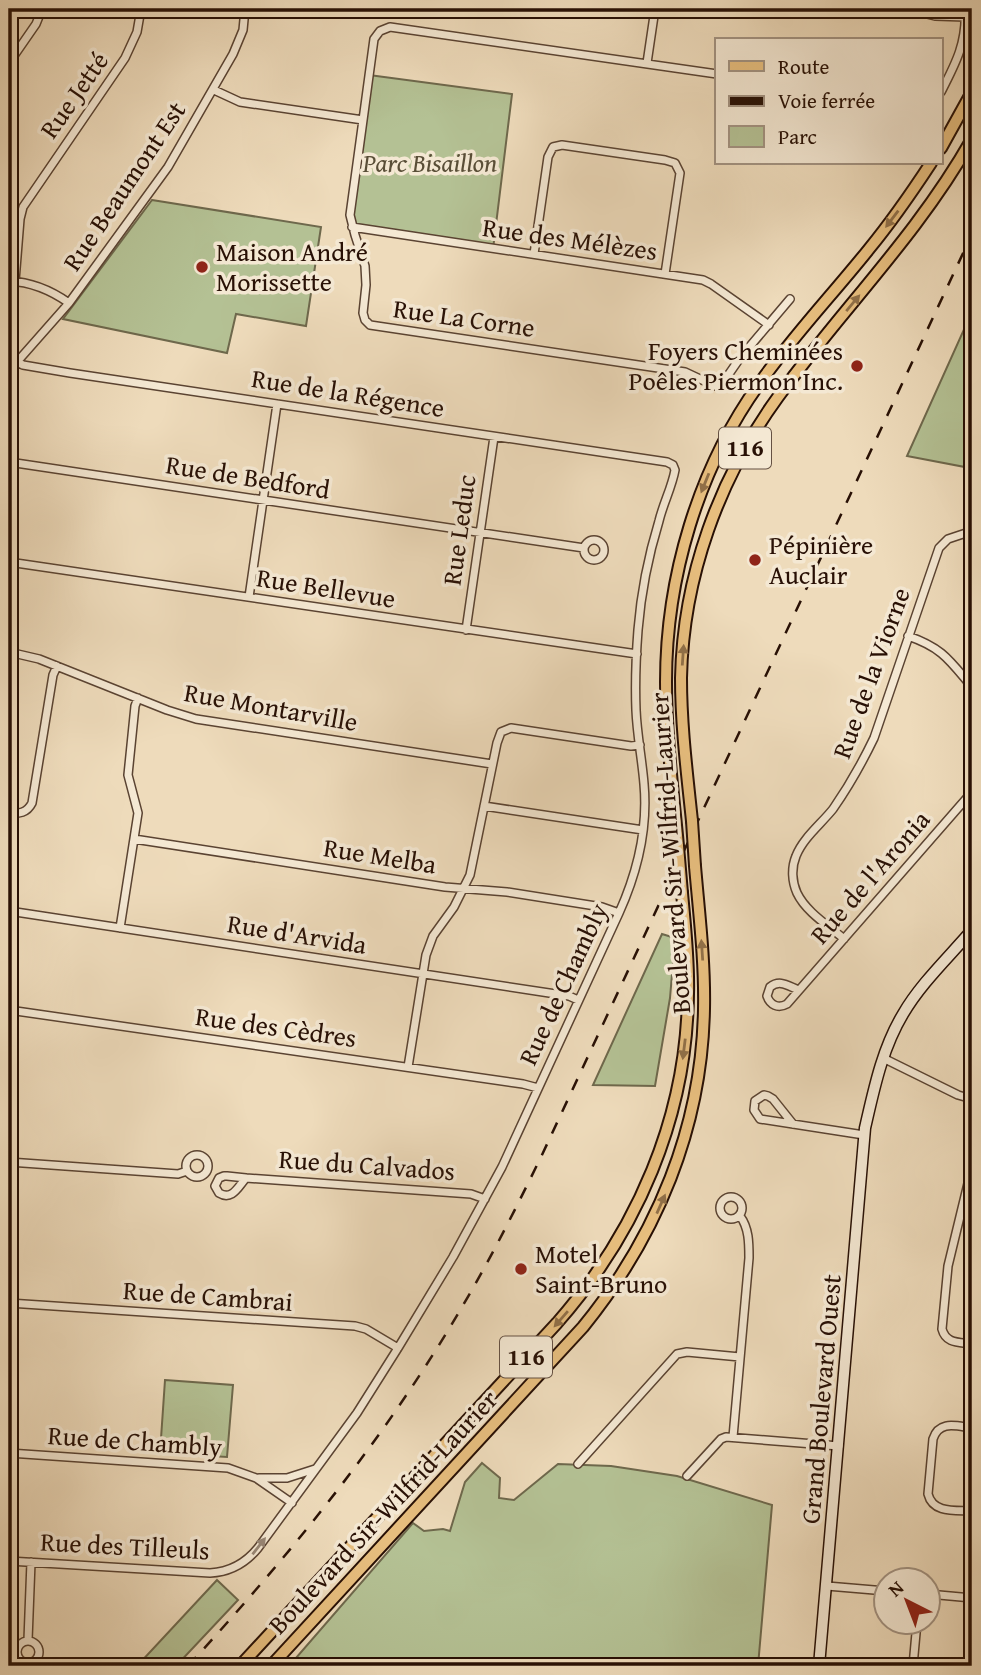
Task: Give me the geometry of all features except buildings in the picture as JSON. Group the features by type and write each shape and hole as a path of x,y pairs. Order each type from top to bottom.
{"main road":[{"path":"942,146 972,92"},
{"name":"Boulevard Sir-Wilfrid-Laurier","path":"271,1666 575,1336 613,1288 644,1238 666,1192 683,1144 695,1097 704,1029 704,983 682,715 682,656 687,616 704,543 720,498 746,445 777,398 923,215 972,139"},
{"name":"Boulevard Sir-Wilfrid-Laurier","path":"240,1666 564,1316 597,1273 623,1233 641,1198 669,1121 680,1073 688,995 688,960 666,683 668,641 678,571 705,482 731,428 758,384 883,232 930,164"}],"street":[{"path":"9,63 36,24 42,9"},
{"name":"Rue Jetté","path":"12,281 23,207 125,58 134,39 142,9"},
{"name":"Rue Beaumont Est","path":"9,371 69,303 158,182 214,90 239,42 246,9"},
{"path":"654,9 647,64 715,74"},
{"path":"907,9 935,16 965,13 965,35 960,52 942,90"},
{"name":"Rue La Corne","path":"647,64 387,27 378,32 374,39 350,215 365,266 366,285 362,313 365,320 370,325 685,372 716,386 722,384 740,358 769,325"},
{"path":"214,90 240,102 363,120"},
{"path":"534,254 548,156 553,147 562,145 665,160 675,163 680,173 665,274"},
{"name":"Rue des Mélèzes","path":"352,227 708,282 769,325"},
{"path":"12,281 29,284 69,303"},
{"path":"769,325 790,299"},
{"name":"Rue de la Régence","path":"17,362 70,373 673,465"},
{"path":"249,597 278,404"},
{"name":"Rue Leduc","path":"466,630 494,437"},
{"name":"Rue de Bedford","path":"9,462 584,548"},
{"name":"Rue de Chambly","path":"9,1453 221,1467 256,1478 292,1503 357,1413 453,1258 485,1199 632,881 643,830 644,791 636,709 642,597 660,516 675,474 673,465"},
{"path":"972,485 972,510"},
{"name":"Rue de la Viorne","path":"844,939 800,898 793,881 794,863 801,846 834,807 863,761 880,723 940,546 948,539 972,531"},
{"name":"Rue Bellevue","path":"9,562 637,654"},
{"path":"908,636 943,653 972,687"},
{"name":"Rue Montarville","path":"9,652 57,666 177,713 203,720 492,764"},
{"path":"9,813 24,812 32,803 53,675 57,666"},
{"path":"120,928 138,810 128,775 138,698"},
{"path":"408,1067 426,955 433,936 470,875 498,736 508,728 631,746 640,745"},
{"name":"Rue de l'Aronia","path":"799,990 972,792"},
{"path":"484,806 643,830"},
{"name":"Rue Melba","path":"134,839 442,887 508,892 602,907 619,913"},
{"name":"Rue d'Arvida","path":"9,911 569,996 578,1000"},
{"name":"Grand Boulevard Ouest","path":"820,1666 864,1135 883,1058 894,1030 908,1005 972,930"},
{"name":"Rue des Cèdres","path":"9,1010 538,1088"},
{"path":"883,1058 951,1092 972,1099"},
{"path":"793,1124 771,1097 764,1095 755,1101 754,1110 760,1119 864,1135"},
{"path":"9,1162 178,1174 187,1171"},
{"path":"972,1167 969,1192 948,1266 942,1329 944,1336 950,1340 972,1343"},
{"name":"Rue du Calvados","path":"246,1178 471,1194 485,1199"},
{"path":"733,1437 749,1250 747,1229 740,1216"},
{"name":"Rue de Cambrai","path":"9,1303 355,1326 366,1329 398,1348"},
{"path":"578,1464 677,1354 687,1352 740,1357"},
{"path":"972,1427 944,1426 934,1434 928,1494 930,1501 937,1508 972,1511"},
{"path":"687,1476 721,1439 726,1437 839,1446"},
{"name":"Rue de Chambly","path":"256,1478 287,1478 316,1469"},
{"name":"Rue des Tilleuls","path":"9,1561 220,1572 251,1556 292,1503"},
{"path":"28,1640 32,1562"},
{"path":"827,1586 872,1590"},
{"path":"942,1595 972,1598"},
{"path":"914,1666 916,1636"}],"green space":[{"name":"Parc Bisaillon","path":"369,75 512,94 493,249 352,227"},
{"path":"152,200 321,227 306,326 236,314 227,353 63,319"},
{"path":"970,316 972,451 965,467 907,456"},
{"path":"662,934 675,938 670,998 655,1086 593,1085"},
{"path":"165,1380 233,1385 227,1457 160,1453"},
{"path":"482,1463 500,1478 499,1498 514,1500 558,1464 611,1466 677,1476 772,1505 758,1666 289,1666 413,1523 424,1531 450,1531 465,1482"},
{"path":"217,1580 238,1600 176,1666 137,1666"}],"railway":[{"path":"188,1666 298,1540 366,1452 430,1360 481,1274 541,1157 972,234"}],"place":[{"name":"Maison André Morissette","path":"202,267"},
{"name":"Foyers Cheminées Poêles Piermon Inc.","path":"857,366"},
{"name":"Pépinière Auclair","path":"755,560"},
{"name":"Motel Saint-Bruno","path":"521,1269"}]}
